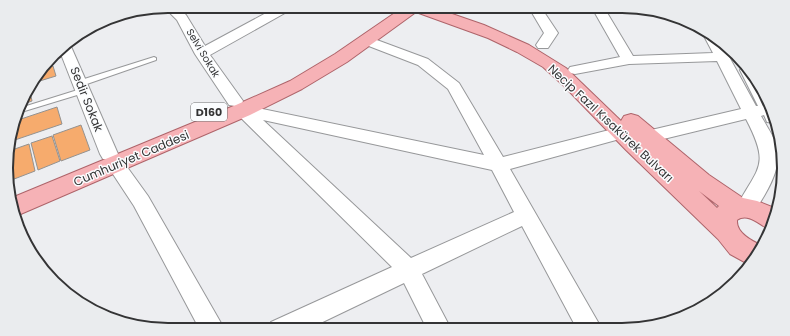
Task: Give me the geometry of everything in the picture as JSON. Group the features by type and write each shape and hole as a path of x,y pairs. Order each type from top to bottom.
{"main road":[{"name":"Cumhuriyet Caddesi","path":"239,105 399,13"},
{"name":"Cumhuriyet Caddesi","path":"17,205 112,159 239,105 296,86 341,58 402,13"},
{"name":"Necip Fazıl Kısakürek Bulvarı","path":"433,13 468,24 509,41 538,57 565,77 621,133 726,231 735,242 751,253"},
{"name":"Necip Fazıl Kısakürek Bulvarı","path":"464,13 523,34 543,45 575,70 648,137 700,181 742,208 757,211 769,218"},
{"name":"Cumhuriyet Caddesi","path":"15,193 112,159"},
{"path":"726,231 723,221 725,216 728,212 742,208"}],"street":[{"name":"Selvi Sokak","path":"177,13 182,18 202,54 239,105 410,270"},
{"path":"202,54 272,13"},
{"path":"538,13 551,33 543,45"},
{"path":"601,13 629,60"},
{"path":"366,40 423,62 454,86 587,323"},
{"path":"714,44 761,131 769,152 768,167 762,182 742,208"},
{"name":"Sedir Sokak","path":"67,50 112,159 141,201 209,323"},
{"path":"575,70 629,60 722,58"},
{"path":"239,105 498,165 621,133"},
{"path":"648,137 751,112 766,112"},
{"path":"294,323 527,215"},
{"path":"410,270 436,323"}],"lane":[{"path":"25,109 154,59"}],"building":[{"path":"53,66 56,76 40,81 45,74 50,67"},
{"path":"31,96 32,101 28,103"},
{"path":"57,107 62,124 16,140 21,119"},
{"path":"81,125 90,150 61,161 53,135"},
{"path":"52,136 60,161 38,170 31,143"},
{"path":"29,144 35,171 13,179 14,149"}]}
